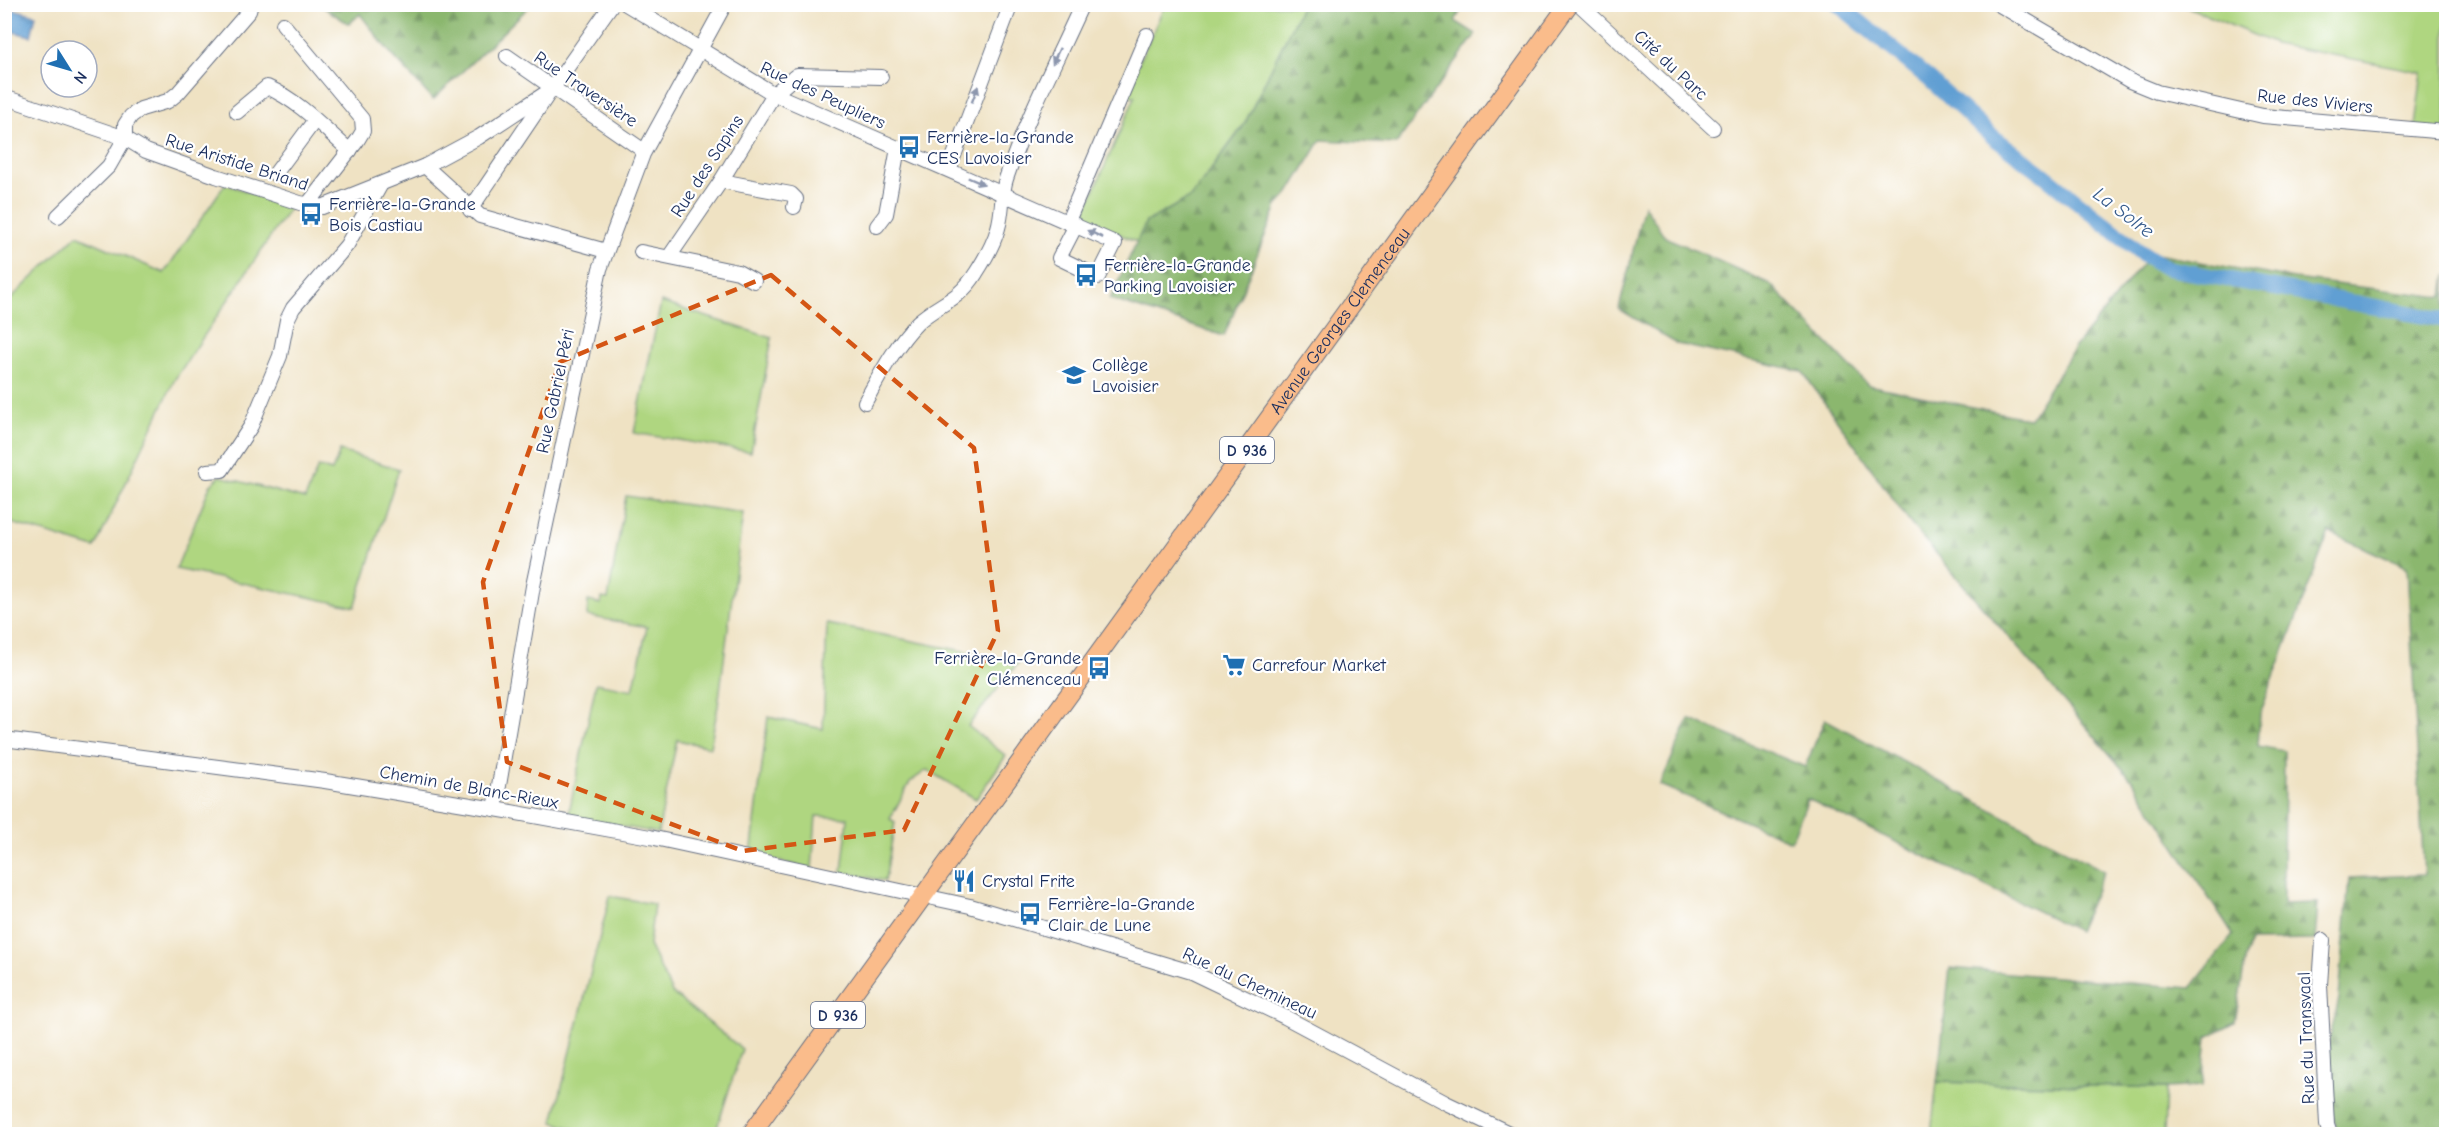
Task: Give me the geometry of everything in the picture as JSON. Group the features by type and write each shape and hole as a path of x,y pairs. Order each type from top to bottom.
{"main road":[{"name":"Avenue Georges Clemenceau","path":"751,1134 1569,4"}],"street":[{"path":"58,216 109,166 125,138 125,125 130,116 141,109 168,101 178,93 236,27 249,11 251,4"},
{"name":"Rue Aristide Briand","path":"4,97 125,138 146,151 322,207 426,166 471,142 552,89 612,4"},
{"name":"Rue des Peupliers","path":"626,4 774,94 1072,223 1115,243 1098,277 1059,258 1072,223"},
{"name":"Rue Gabriel Péri","path":"495,809 533,586 579,360 606,251 644,151 725,4"},
{"path":"949,170 1011,4"},
{"path":"866,402 898,347 919,321 959,296 976,274 999,226 1002,193 1043,83 1082,4"},
{"name":"Cité du Parc","path":"1579,4 1713,128"},
{"name":"Rue des Viviers","path":"1998,4 2130,81 2157,92 2263,116 2446,132"},
{"path":"283,24 362,119 363,130 350,151 308,204"},
{"path":"1072,223 1111,114 1147,35"},
{"name":"Rue Traversière","path":"507,56 644,151"},
{"name":"Rue des Sapins","path":"669,256 721,181 774,94 797,75 881,77"},
{"path":"237,112 267,87 277,91 315,120 350,151"},
{"path":"470,210 552,89"},
{"path":"275,174 315,120"},
{"path":"877,226 886,214 898,148"},
{"path":"426,166 470,210 480,216 606,251"},
{"path":"721,181 791,194 796,199 794,207"},
{"path":"207,471 222,470 234,455 251,426 280,356 287,320 316,280 347,245 381,184"},
{"path":"641,252 738,272 754,281"},
{"name":"Chemin de Blanc-Rieux","path":"4,739 325,781 495,809 650,837 745,860 924,895"},
{"name":"Rue du Chemineau","path":"924,895 1038,925 1191,972 1286,1017 1446,1103 1511,1134"},
{"name":"Rue du Transvaal","path":"2323,940 2320,1006 2326,1125 2330,1134"}],"highlighted area":[{"path":"771,275 974,448 998,631 904,830 743,851 507,762 483,582 560,362"}],"green space":[{"path":"320,5 531,5 433,100 387,49 360,14 349,24"},
{"path":"1165,5 1302,5 1244,125 1191,197 1146,222 1137,242 1082,218 1135,97 1124,95"},
{"path":"1302,5 1464,5 1455,21 1476,34 1396,144 1321,140 1289,193 1277,206 1224,336 1110,299 1146,222 1191,197 1244,125"},
{"path":"2183,5 2446,5 2446,139 2414,134 2422,72 2275,44"},
{"path":"225,184 291,206 175,379 95,548 5,521 5,304 77,235 164,273"},
{"path":"1644,205 1665,237 1770,284 1868,385 2030,419 2075,347 2151,253 2294,279 2443,297 2446,275 2446,1134 2338,1134 2324,1086 2325,1058 2339,999 2349,878 2424,875 2407,567 2329,532 2260,714 2258,746 2284,751 2283,904 2318,903 2315,940 2251,941 2246,956 2235,1022 2207,1037 2202,1086 2166,1088 1937,1082 1950,968 2191,988 2233,935 2132,780 1910,523 1802,371 1677,344 1619,309"},
{"path":"661,302 772,338 751,452 634,433"},
{"path":"340,451 399,469 355,607 176,569 210,486 220,476 305,499 318,467 332,471"},
{"path":"626,496 743,513 718,706 710,747 677,740 658,833 568,817 596,683 633,690 647,627 587,616 588,601 601,604 602,598 608,599"},
{"path":"827,624 1019,662 968,726 1006,756 976,799 927,770 910,782 890,819 895,822 885,881 842,872 848,818 816,816 812,869 751,855 768,717 823,729"},
{"path":"1689,719 1805,767 1825,719 2104,871 2078,931 1808,799 1791,841 1660,785"},
{"path":"610,896 654,904 649,945 672,993 742,1049 715,1134 588,1134 553,1122"},
{"path":"1937,1082 2166,1088 2164,1134 1931,1134"}],"water":[{"path":"5,7 36,15 31,36 5,30"}],"waterway":[{"name":"La Solre","path":"1838,4 1929,79 1988,133 2140,252 2167,268 2446,320"}],"place":[{"name":"Ferrière-la-Grande CES Lavoisier","path":"909,147"},
{"name":"Ferrière-la-Grande Bois Castiau","path":"311,214"},
{"name":"Ferrière-la-Grande Parking Lavoisier","path":"1086,275"},
{"name":"Collège Lavoisier","path":"1074,375"},
{"name":"Carrefour Market","path":"1234,665"},
{"name":"Ferrière-la-Grande Clémenceau","path":"1099,668"},
{"name":"Crystal Frite","path":"964,881"},
{"name":"Ferrière-la-Grande Clair de Lune","path":"1030,914"}]}
